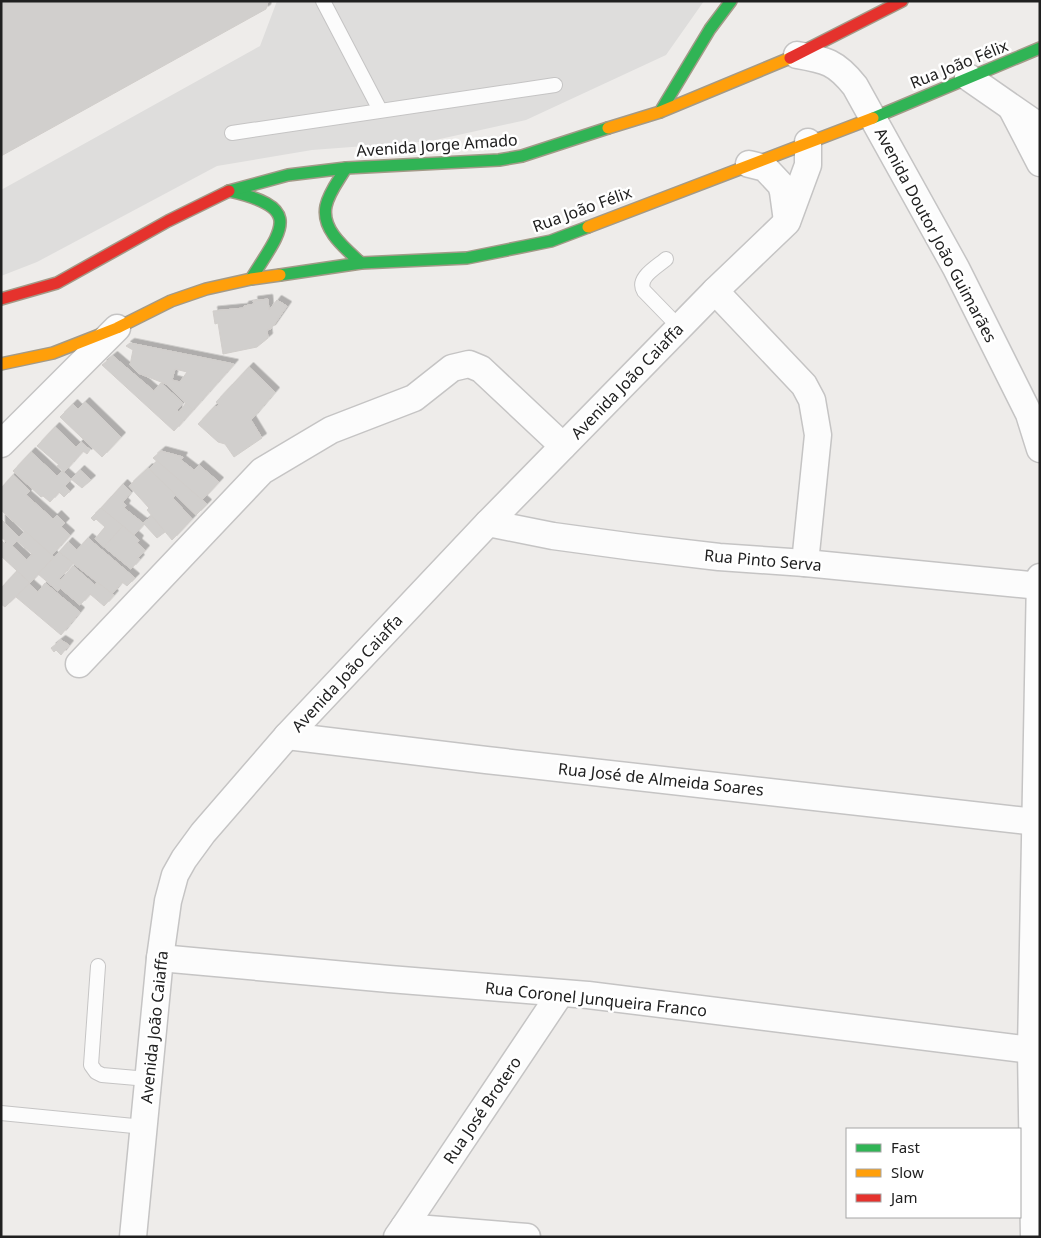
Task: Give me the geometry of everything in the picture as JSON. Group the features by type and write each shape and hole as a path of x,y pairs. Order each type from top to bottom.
{"main road":[{"path":"660,112 710,30 731,1"},
{"name":"Avenida Jorge Amado","path":"1,299 57,283 168,221 229,191 288,174 346,168 499,160 522,156 660,112 797,56 902,1"},
{"name":"Rua João Félix","path":"1,364 53,353 117,328 171,301 206,289 251,279 362,263 467,258 551,240 874,118 1040,48"},
{"path":"346,168 333,190 327,205 326,214 330,229 362,263"},
{"path":"229,191 247,195 269,204 275,209 281,221 278,234 251,279"}],"street":[{"name":"Avenida Doutor João Guimarães","path":"797,56 824,60 840,69 855,86 956,268 1029,414 1040,450"},
{"path":"968,77 1040,127"},
{"path":"1010,107 1040,164"},
{"name":"Avenida João Caiaffa","path":"133,1237 160,958 168,901 175,875 184,859 203,833 287,736 488,523 715,291 787,222 808,165 808,142"},
{"path":"749,164 765,168 780,186 783,192 787,222"},
{"path":"715,291 804,385 812,400 818,436 805,563"},
{"path":"1,444 117,328"},
{"path":"79,664 262,471 331,430 414,398 452,368 469,364 481,369 563,446"},
{"name":"Rua Pinto Serva","path":"488,523 553,536 634,547 1039,583"},
{"path":"1034,1237 1031,1050 1039,583"},
{"name":"Rua José de Almeida Soares","path":"287,736 1036,822"},
{"name":"Rua Coronel Junqueira Franco","path":"160,958 588,995 1031,1050"},
{"name":"Rua José Brotero","path":"401,1232 560,994"},
{"path":"401,1232 527,1237"}],"lane":[{"path":"323,1 380,110"},
{"path":"232,133 555,85"},
{"path":"666,259 643,280 641,286 680,327"},
{"path":"98,966 91,1065 96,1072 102,1075 148,1080"},
{"path":"1,1113 144,1127"}],"shaded area":[{"path":"277,1 704,1 666,55 526,120 431,141 312,150 217,166 37,262 1,276 1,190 260,46"}],"building":[{"path":"1,1 268,1 266,9 1,156"},
{"path":"268,299 269,310 277,300 287,306 271,329 267,330 268,338 257,347 223,354 218,323 215,324 213,311 244,308 244,306 254,304 253,301"},
{"path":"130,343 234,364 193,410 166,384 138,373 130,365 133,350 126,346","holes":["175,369 187,372 180,382 172,380"]},
{"path":"113,356 154,391 161,383 183,403 177,410 179,412 186,403 193,410 174,431 102,365"},
{"path":"249,367 275,392 251,420 262,438 234,457 225,444 218,442 198,424 215,406 219,405 216,402"},
{"path":"85,402 121,437 102,457 60,417 73,404 78,409"},
{"path":"55,427 76,447 81,442 90,450 87,454 83,451 64,472 57,466 59,465 37,446"},
{"path":"161,451 183,457 181,460 194,470 199,465 219,482 202,500 153,458"},
{"path":"31,452 57,476 62,471 71,479 65,486 70,491 64,497 59,492 50,502 43,496 41,497 13,471"},
{"path":"157,461 207,504 196,515 149,469"},
{"path":"148,468 176,495 173,498 192,519 172,540 147,510 149,508 129,486"},
{"path":"80,470 91,480 82,488 71,479"},
{"path":"13,475 30,491 26,495 53,519 57,515 65,523 61,527 70,535 51,556 1,510 1,488"},
{"path":"123,484 131,492 123,502 126,505 124,508 143,523 152,516 165,532 157,538 144,524 134,535 101,508"},
{"path":"101,508 123,526 104,547 95,539 105,527 96,519 94,521 91,518"},
{"path":"1,519 19,537 25,531 54,557 30,583 1,556 1,540 5,544 7,542 1,537","holes":["17,541 32,554 27,560 12,546"]},
{"path":"123,526 139,540 137,543 145,550 131,569 104,547"},
{"path":"88,538 135,578 127,586 122,582 112,594 59,552 68,542 77,550"},
{"path":"59,552 73,563 59,579 61,580 73,566 95,585 97,582 114,595 104,606 90,594 80,605 60,588 58,591 38,574"},
{"path":"17,571 30,583 5,607 1,604 1,588"},
{"path":"45,583 80,612 61,635 16,597 29,584 38,592"},
{"path":"61,640 69,645 61,655 56,650 54,652 51,648"}],"traffic: fast":[{"path":"660,112 710,29 731,1"},
{"path":"873,118 1040,48"},
{"path":"229,191 288,175 346,168 499,160 522,156 608,128"},
{"path":"346,168 329,196 325,215 327,223 336,238 361,263"},
{"path":"229,191 269,205 278,213 280,223 278,234 251,279"},
{"path":"280,275 361,263 467,258 551,241 588,227"}],"traffic: slow":[{"path":"608,128 660,112 790,58"},
{"path":"588,227 873,118"},
{"path":"1,364 53,353 117,328 171,301 206,289 280,275"}],"traffic: jam":[{"path":"790,58 902,1"},
{"path":"1,299 57,283 168,221 229,191"}]}
